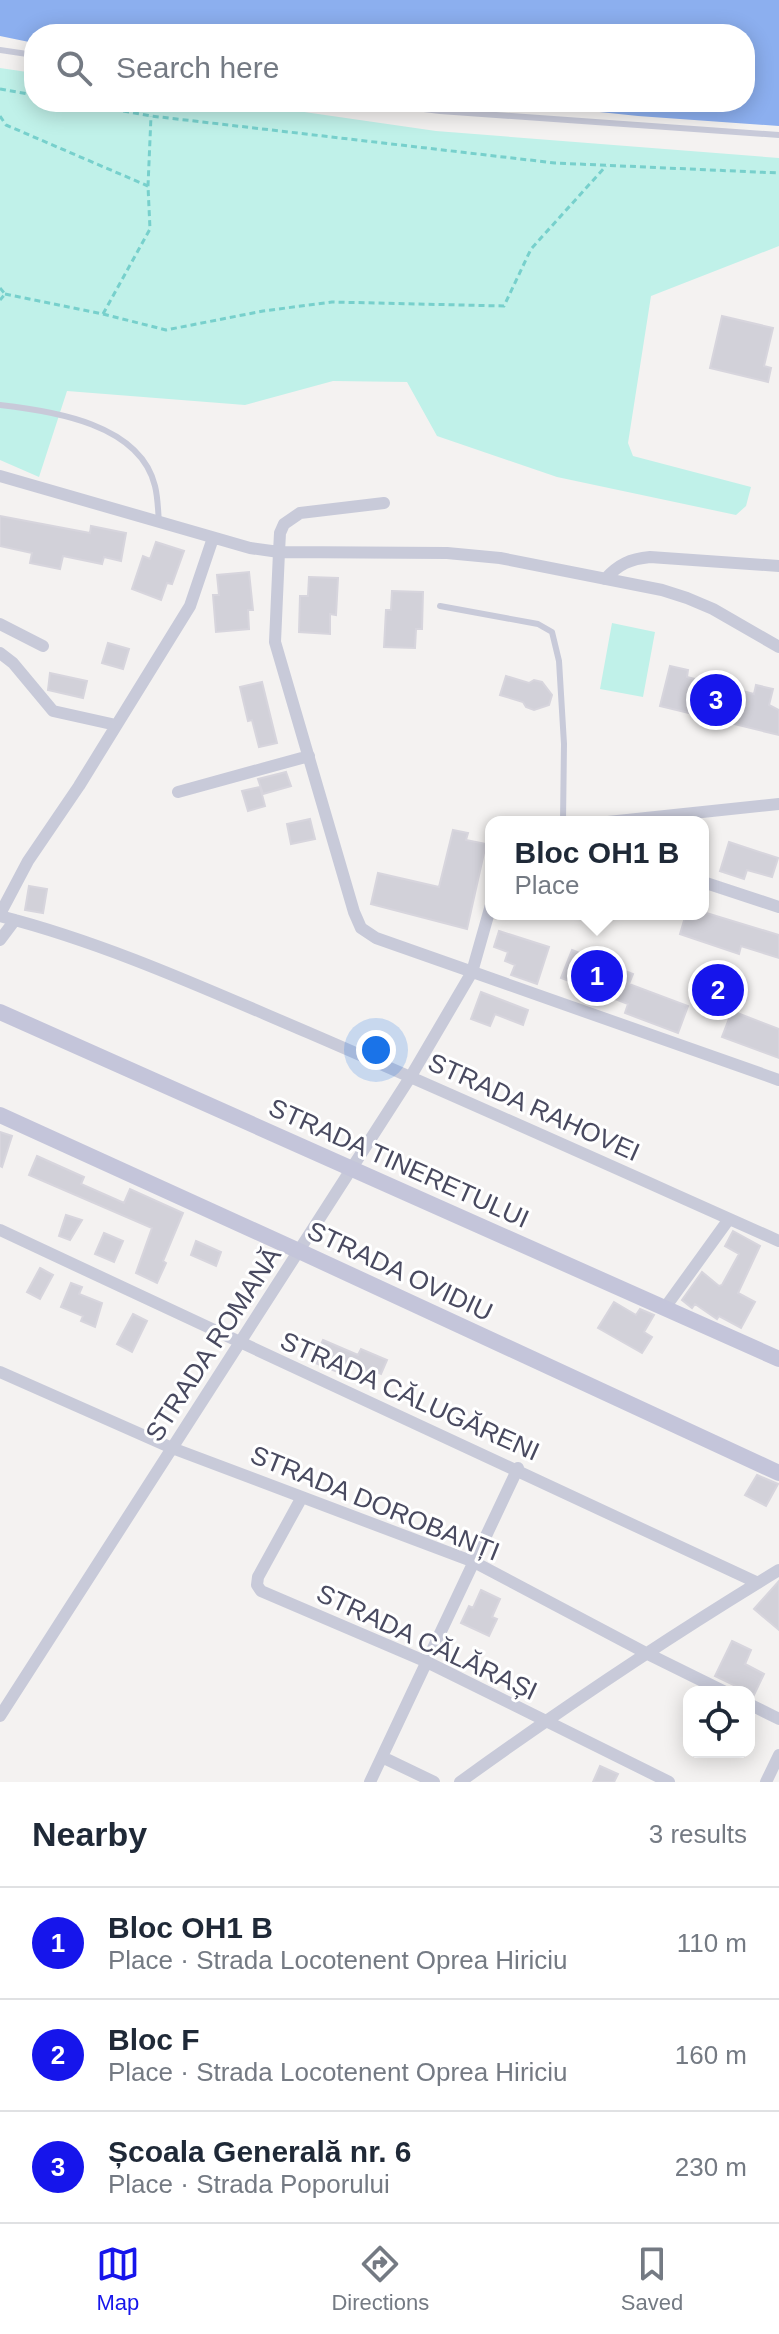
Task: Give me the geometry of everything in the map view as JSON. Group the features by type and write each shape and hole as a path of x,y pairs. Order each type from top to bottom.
{"main road":[{"name":"STRADA TINERETULUI","path":"0,1012 779,1359"},
{"name":"STRADA OVIDIU","path":"0,1115 779,1473"}],"street":[{"path":"0,476 213,538 279,552 474,554 605,579 687,598 713,609 779,647"},
{"path":"384,503 300,513 284,524 280,533 275,642 361,928 376,938 779,1080"},
{"path":"0,915 22,871 190,606 213,538"},
{"path":"605,579 617,566 633,559 650,557 779,566"},
{"path":"0,624 43,646"},
{"path":"0,653 13,663 53,711 116,725"},
{"path":"178,792 309,756"},
{"path":"665,816 779,804"},
{"path":"709,884 779,907"},
{"name":"STRADA RAHOVEI","path":"0,915 61,932 139,961 411,1076 779,1241"},
{"path":"0,940 15,920"},
{"name":"STRADA ROMANĂ","path":"0,1716 411,1076 472,972 487,920"},
{"path":"664,1309 729,1219"},
{"name":"STRADA CĂLUGĂRENI","path":"0,1230 518,1468 758,1583"},
{"name":"STRADA DOROBANȚI","path":"0,1372 172,1448 474,1562 713,1686"},
{"path":"370,1782 518,1468"},
{"name":"STRADA CĂLĂRAȘI","path":"302,1497 258,1577 257,1585 261,1591 427,1662 669,1782"},
{"path":"460,1782 646,1653 779,1570"},
{"path":"755,1707 779,1719"},
{"path":"766,1782 779,1755"},
{"path":"382,1757 434,1782"}],"lane":[{"path":"0,50 24,54"},
{"path":"454,112 779,135"},
{"path":"0,405 66,417 121,440 140,457 155,485 159,523"},
{"path":"440,606 538,624 552,632 559,661 564,744 563,816"}],"path":[{"path":"0,90 24,94"},
{"path":"129,112 555,163 779,173"},
{"path":"0,116 6,125 148,186"},
{"path":"103,314 150,229 151,116"},
{"path":"0,288 5,294 166,330 263,311 332,302 504,306 531,249 606,165"},
{"path":"0,300 5,294"}],"shaded area":[{"path":"0,68 24,72 24,112 304,112 436,131 779,158 779,246 651,296 628,443 633,456 751,487 746,506 736,515 557,477 437,436 407,382 333,381 245,405 67,391 39,477 0,460"},
{"path":"612,623 655,632 643,697 600,689"}],"water":[{"path":"0,0 779,0 779,126 600,112 755,112 755,24 24,24 24,41 0,36"}],"building":[{"path":"722,316 773,328 764,366 771,368 768,382 710,368"},
{"path":"0,516 90,533 91,526 126,533 121,561 104,557 102,564 63,556 60,569 30,563 32,553 0,546"},
{"path":"156,542 184,551 172,584 167,583 161,600 132,589 143,556 150,559"},
{"path":"249,572 253,610 248,610 249,629 216,632 213,595 219,595 217,575"},
{"path":"309,577 338,578 336,615 330,614 330,634 299,632 300,596 308,596"},
{"path":"392,591 423,592 422,629 416,629 415,648 384,647 386,610 391,610"},
{"path":"108,643 129,649 123,669 102,663"},
{"path":"670,666 688,670 687,677 754,694 756,685 773,689 769,705 779,710 779,735 660,706"},
{"path":"50,673 87,681 83,698 48,690"},
{"path":"506,676 529,683 534,680 542,682 552,695 549,705 534,710 523,702 500,695"},
{"path":"262,682 277,743 259,747 252,720 248,721 240,687"},
{"path":"286,772 291,786 263,794 258,779"},
{"path":"260,787 265,806 248,811 242,791"},
{"path":"310,819 315,839 291,844 287,824"},
{"path":"453,830 468,833 466,840 485,844 467,929 371,904 378,873 439,887"},
{"path":"729,842 778,858 772,877 747,870 744,879 720,871"},
{"path":"29,886 47,889 43,913 25,910"},
{"path":"709,914 779,935 779,958 741,946 739,954 680,934 684,920 709,920"},
{"path":"499,931 549,947 537,984 511,975 515,965 505,961 508,952 494,947"},
{"path":"572,950 633,974 629,984 688,1006 678,1033 625,1013 628,1004 561,978"},
{"path":"702,970 744,985 734,1011 692,995"},
{"path":"481,992 528,1010 523,1025 495,1014 490,1026 471,1019"},
{"path":"732,1011 779,1029 779,1058 722,1037"},
{"path":"0,1132 12,1136 2,1167 0,1166"},
{"path":"37,1156 84,1177 81,1184 124,1203 130,1189 183,1213 157,1283 136,1273 152,1228 29,1175"},
{"path":"66,1215 82,1220 70,1240 59,1236"},
{"path":"733,1231 760,1246 738,1293 755,1302 741,1328 719,1316 717,1319 695,1304 692,1308 682,1300 702,1272 719,1286 722,1285 739,1254 725,1246"},
{"path":"104,1233 123,1241 114,1262 95,1254"},
{"path":"196,1241 221,1252 216,1266 191,1255"},
{"path":"40,1268 53,1275 40,1299 27,1292"},
{"path":"71,1283 82,1287 79,1294 102,1303 95,1327 81,1321 83,1316 61,1307"},
{"path":"614,1302 636,1315 640,1309 654,1315 644,1332 652,1337 642,1353 598,1328"},
{"path":"133,1314 147,1321 132,1352 117,1344"},
{"path":"323,1340 358,1355 361,1349 387,1360 381,1374 374,1371 373,1375 340,1360 335,1371 313,1362"},
{"path":"757,1475 778,1484 766,1506 745,1495"},
{"path":"779,1581 779,1630 754,1609"},
{"path":"481,1590 500,1599 492,1617 497,1619 489,1636 461,1623 469,1606 473,1608"},
{"path":"732,1641 751,1650 745,1664 764,1674 755,1693 755,1686 736,1686 715,1676"},
{"path":"600,1766 618,1774 614,1782 593,1782"}],"place":[{"name":"Școala Generală nr. 6","path":"716,700"},
{"name":"Bloc OH1 B","path":"597,976"},
{"name":"Bloc F","path":"718,990"}]}
